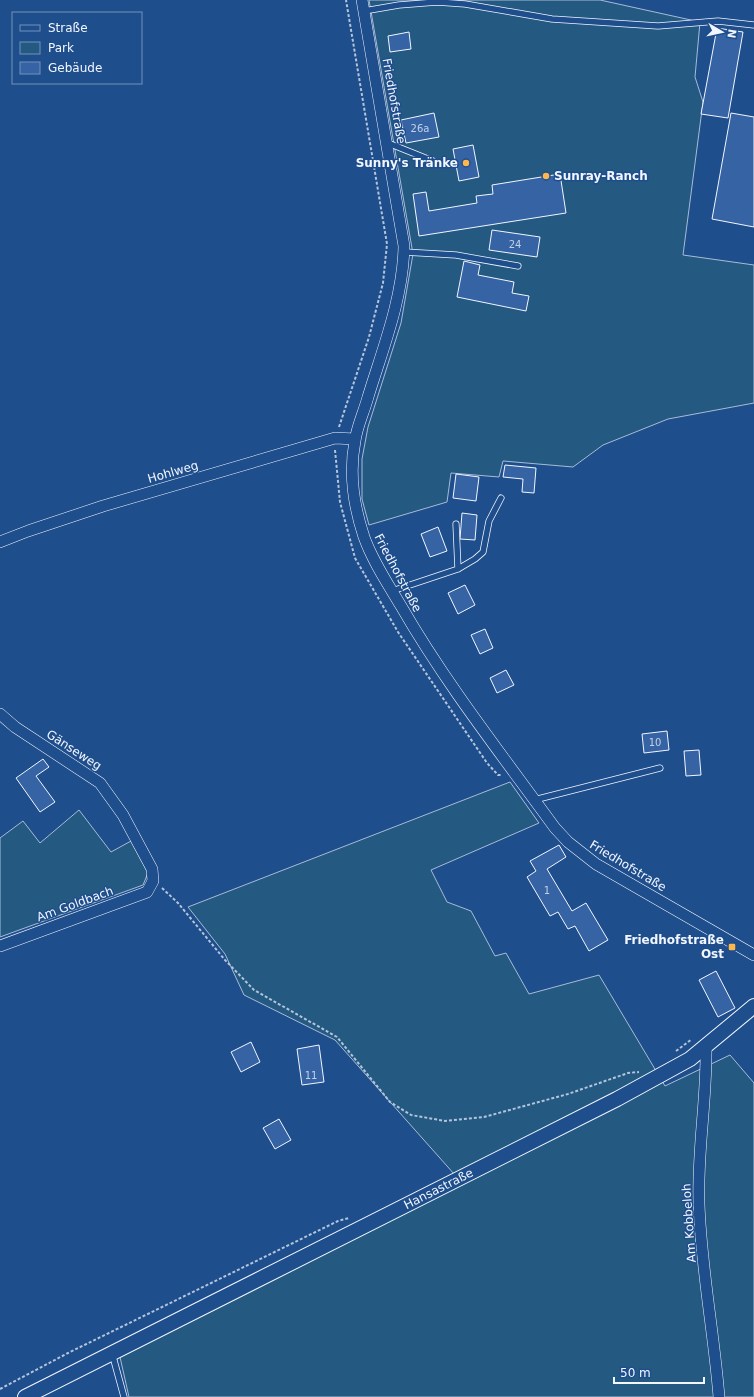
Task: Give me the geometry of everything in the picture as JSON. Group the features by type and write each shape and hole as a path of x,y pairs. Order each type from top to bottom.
{"street":[{"name":"Friedhofstraße","path":"363,5 403,231 404,252 401,284 393,315 355,439 352,472 359,520 374,560 458,698 555,828 584,856 754,954"},
{"name":"Hohlweg","path":"0,542 28,531 104,506 335,438 355,439"},
{"name":"Gänseweg","path":"0,714 15,728 100,783 123,815 152,869 153,881"},
{"name":"Am Goldbach","path":"0,946 147,892 153,881"},
{"name":"Hansastraße","path":"25,1397 617,1099 690,1059 754,1006"},
{"name":"Am Kobbeloh","path":"706,1046 706,1077 699,1168 699,1205 719,1397"}],"lane":[{"name":"Friedhofstraße","path":"363,5 399,5 437,2 465,4 552,19 658,26 718,20 754,25"},
{"path":"388,143 433,161"},
{"path":"404,252 456,256 518,266"},
{"path":"392,591 458,569 475,559 483,552 489,521 501,498"},
{"path":"456,524 458,569"},
{"path":"534,800 660,768"},
{"path":"112,1353 124,1397"}],"path":[{"path":"335,438 369,337 383,283 387,244 346,0"},
{"path":"153,881 178,903 225,960 254,990 337,1037 390,1102 411,1114 444,1121 484,1117 568,1094 628,1073 638,1072 642,1074 636,1077"},
{"path":"0,1389 68,1353 331,1224 344,1219 353,1218"}],"green space":[{"path":"369,0 600,0 700,22 695,77 703,102 683,255 754,265 754,403 668,419 603,445 573,467 503,461 499,477 451,473 447,502 369,525 362,499 362,459 368,427 401,323 413,254"},
{"path":"510,782 539,823 431,870 447,902 471,911 495,956 506,953 529,994 599,975 665,1086 730,1055 754,1083 754,1397 129,1397 120,1357 463,1184 335,1040 244,995 225,954 188,907"},
{"path":"79,810 111,852 131,841 148,873 143,885 0,937 0,838 23,821 40,843"}],"building":[{"path":"717,28 743,32 728,118 701,114"},
{"path":"409,32 411,49 390,52 388,36"},
{"path":"434,113 439,137 406,143 401,120"},
{"path":"731,113 754,117 754,227 712,219"},
{"name":"Sunny's Tränke","path":"473,145 479,177 459,181 453,149"},
{"path":"560,174 566,213 419,236 413,194 426,192 429,211 477,203 476,196 493,194 492,185"},
{"path":"492,230 540,237 537,257 489,250"},
{"path":"464,261 480,265 478,275 514,282 512,293 529,296 526,311 457,297"},
{"path":"505,465 536,468 534,493 522,492 523,479 503,477"},
{"path":"456,474 479,477 476,501 453,498"},
{"path":"462,513 477,515 475,540 460,539"},
{"path":"438,527 447,551 430,557 421,534"},
{"path":"465,585 475,605 458,614 448,593"},
{"path":"485,629 493,648 480,654 471,635"},
{"path":"506,670 514,685 497,693 490,678"},
{"path":"667,731 669,750 644,753 642,734"},
{"path":"699,750 701,775 686,776 684,751"},
{"path":"43,759 49,767 36,776 55,802 40,812 16,778"},
{"path":"559,845 566,857 547,869 572,911 586,903 608,940 589,951 575,926 568,929 558,912 550,916 527,877 536,871 530,861"},
{"path":"716,971 735,1008 718,1017 699,980"},
{"path":"251,1042 260,1062 241,1072 231,1052"},
{"path":"319,1045 324,1082 302,1085 297,1049"},
{"path":"279,1119 291,1140 275,1149 263,1128"}],"place":[{"name":"Sunny's Tränke","path":"466,163"},
{"name":"Sunray-Ranch","path":"546,176"},
{"name":"Friedhofstraße Ost","path":"732,947"}]}
